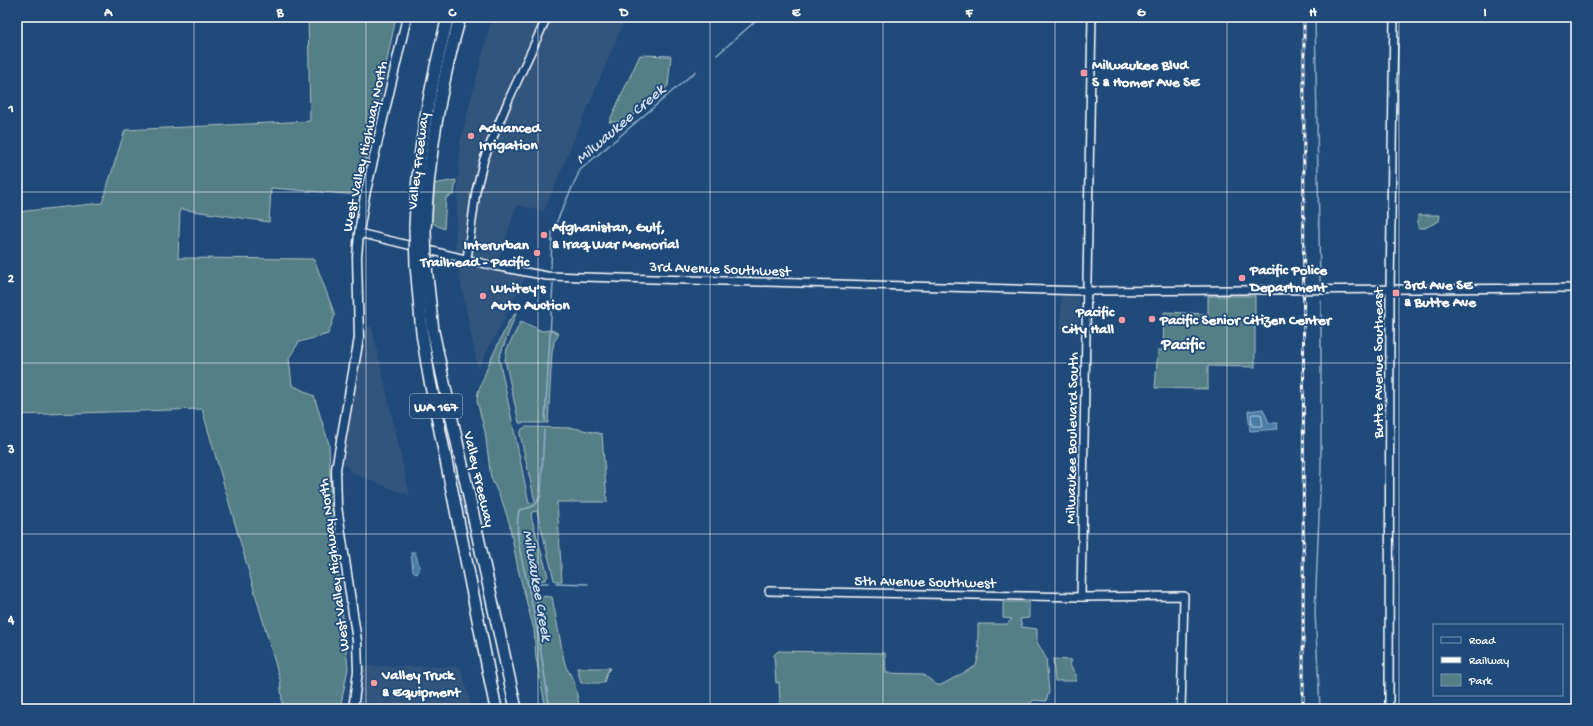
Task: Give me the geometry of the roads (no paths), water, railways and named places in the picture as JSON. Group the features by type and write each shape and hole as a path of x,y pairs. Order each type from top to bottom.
{"highway":[{"name":"Valley Freeway","path":"448,17 428,96 416,186 420,229 422,333 429,376 496,709"},
{"name":"Valley Freeway","path":"420,229 433,136 442,88 460,17"},
{"name":"Valley Freeway","path":"421,266 442,374 516,709"}],"main road":[{"name":"West Valley Highway North","path":"353,709 358,671 357,641 335,488 339,449 359,338 357,257 359,233 365,195 406,17"}],"street":[{"path":"467,259 476,191 484,159 509,99 547,17"},
{"name":"Milwaukee Boulevard South","path":"1081,597 1092,17"},
{"name":"Butte Avenue Southeast","path":"1389,709 1390,289 1394,17"},
{"name":"3rd Avenue Southwest","path":"359,233 515,271 547,276 1086,291 1576,288"},
{"name":"5th Avenue Southwest","path":"769,591 1081,597 1184,596 1184,614"},
{"path":"1171,596 1179,603 1184,614 1181,709"}],"water":[{"path":"1263,409 1269,423 1277,423 1278,429 1250,431 1248,411"},
{"path":"411,552 415,552 420,568 417,574 413,571"}],"waterway":[{"name":"Milwaukee Creek","path":"717,55 760,17"},
{"path":"1315,17 1320,282"},
{"name":"Milwaukee Creek","path":"551,268 552,232 580,170 696,71"},
{"name":"Milwaukee Creek","path":"545,421 553,283"},
{"path":"1320,709 1315,612 1321,468 1321,301"},
{"name":"Milwaukee Creek","path":"544,430 541,494 536,504 519,510 518,532 550,709"},
{"path":"529,586 532,583 548,583"},
{"path":"556,583 588,584"}],"railway":[{"path":"1303,709 1304,17"}],"place":[{"name":"Milwaukee Blvd S & Homer Ave SE","path":"1084,73"},
{"name":"Advanced Irrigation","path":"471,136"},
{"name":"Afghanistan, Gulf, & Iraq War Memorial","path":"544,235"},
{"name":"Interurban Trailhead - Pacific","path":"537,253"},
{"name":"Pacific Police Department","path":"1242,278"},
{"name":"3rd Ave SE & Butte Ave","path":"1396,293"},
{"name":"Whitey's Auto Auction","path":"483,296"},
{"name":"Pacific Senior Citizen Center","path":"1152,319"},
{"name":"Pacific City Hall","path":"1122,320"},
{"name":"Valley Truck & Equipment","path":"374,683"}],"district":[{"name":"Pacific","path":"1183,343"}]}
